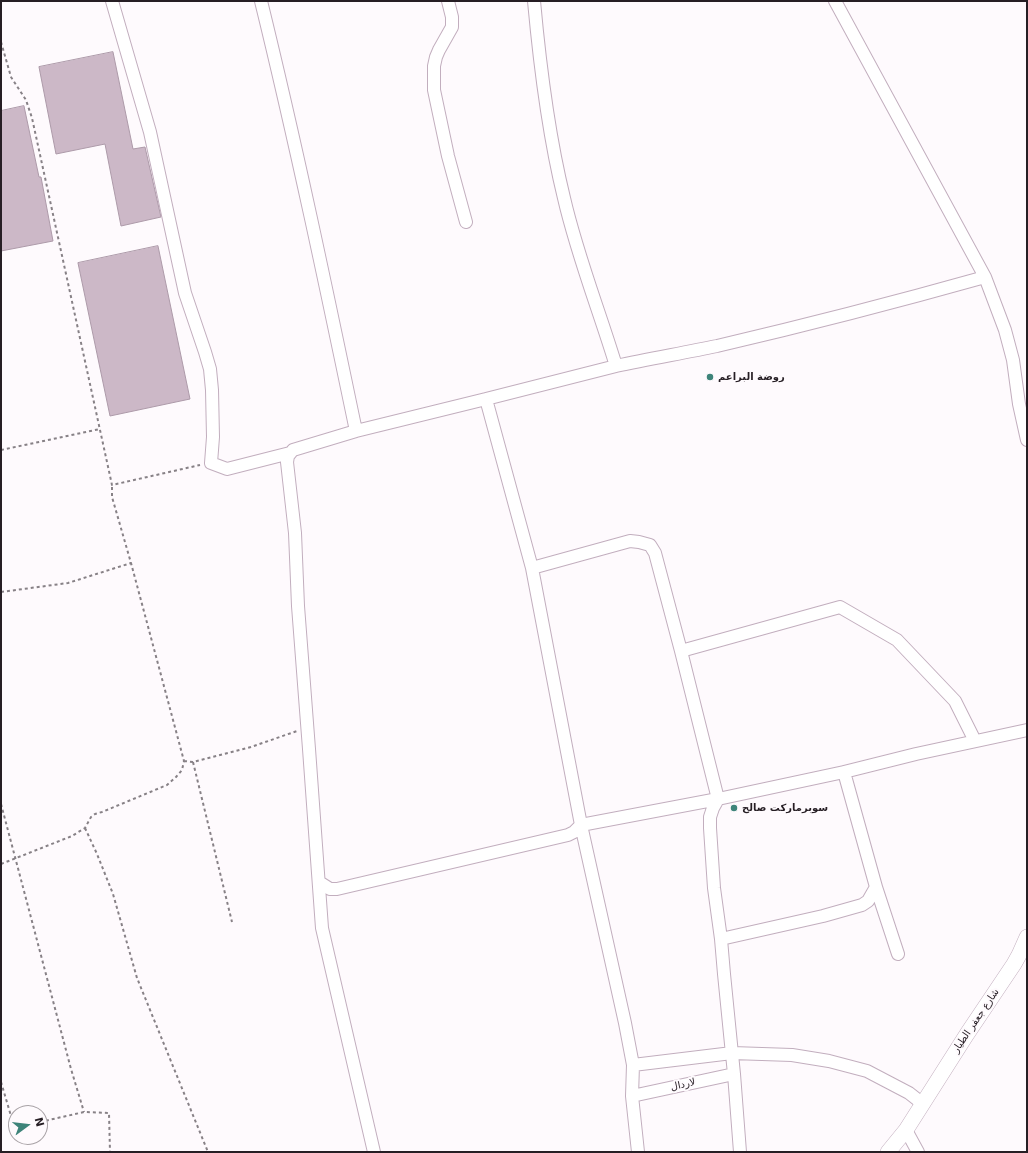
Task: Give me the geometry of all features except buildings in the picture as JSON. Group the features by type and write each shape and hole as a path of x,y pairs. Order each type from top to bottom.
{"street":[{"path":"112,1 150,132 185,293 210,369 213,437 211,463 227,469 290,453 293,450 356,431 616,366 776,332 985,278"},
{"path":"261,1 299,163 356,431"},
{"path":"448,1 452,17 452,27 438,50 434,66 434,90 448,156 466,222"},
{"path":"534,1 538,48 548,122 564,200 582,262 616,366"},
{"path":"835,1 985,278 1005,330 1013,360 1019,404 1027,440"},
{"path":"486,399 532,568 581,825 625,1023 633,1065 632,1096 638,1152"},
{"path":"290,453 287,462 287,470 295,533 298,606 322,928 327,955 374,1152"},
{"path":"532,568 630,541 650,545 655,553 718,799 712,812 710,828 714,888 721,940 740,1152"},
{"path":"681,651 840,607 897,640 954,701 975,742"},
{"path":"319,882 330,889 337,889 568,835 574,832 581,825 718,799 1027,730"},
{"path":"844,772 876,887 898,954"},
{"path":"721,940 823,916 862,905 868,901 876,887"},
{"path":"321,908 326,898 337,889"},
{"name":"شارع جعفر الطيار","path":"888,1152 906,1130 967,1034 1017,960 1027,937"},
{"path":"633,1065 732,1054 792,1055 829,1061 867,1071 909,1093 922,1104"},
{"name":"لاردال","path":"632,1096 734,1074"},
{"path":"906,1130 918,1152"}],"path":[{"path":"1,42 11,77 26,100 32,118 112,485 112,497 184,761 182,770 167,785 95,814 91,817 85,828 72,836 1,864"},
{"path":"1,450 100,429"},
{"path":"112,485 211,463"},
{"path":"1,592 68,583 131,563"},
{"path":"184,761 193,762 250,747 308,727"},
{"path":"193,762 232,922"},
{"path":"1,804 69,1062 84,1112"},
{"path":"85,828 97,854 112,894 137,978 208,1152"},
{"path":"1,1082 8,1106"},
{"path":"48,1120 84,1112 109,1112 110,1152"}],"place":[{"name":"روضة البراعم","path":"710,377"},
{"name":"سوبرماركت صالح","path":"734,808"}]}
